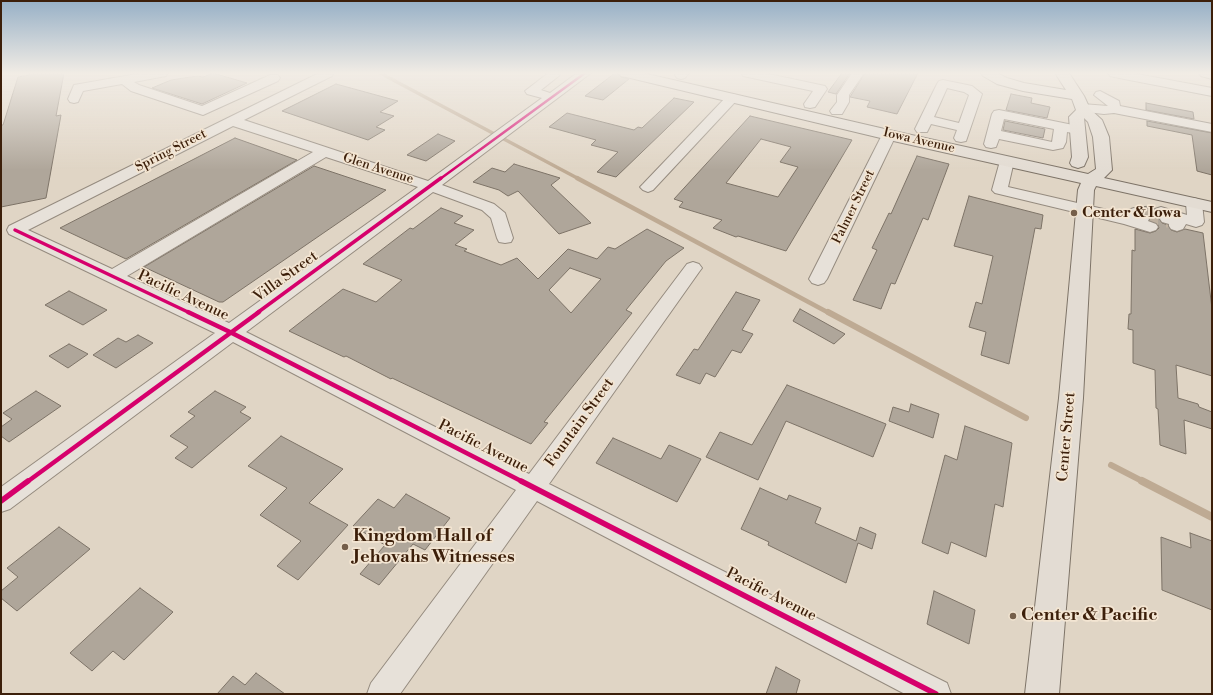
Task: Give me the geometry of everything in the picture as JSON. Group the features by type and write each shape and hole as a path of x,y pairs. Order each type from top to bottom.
{"main road":[{"name":"Iowa Avenue","path":"764,105 1007,161 1212,195"},
{"name":"Iowa Avenue","path":"816,105 837,111 924,124 992,139 1078,163"},
{"path":"1081,105 1076,117 1080,157 1078,163 1098,175"},
{"name":"Center Street","path":"1042,694 1071,398 1086,190 1098,175 1101,137 1095,120 1081,105"},
{"name":"Iowa Avenue","path":"1098,175 1212,207"}],"street":[{"path":"187,105 203,111 215,105"},
{"name":"Spring Street","path":"15,230 263,105"},
{"name":"Villa Street","path":"1,501 539,105"},
{"path":"648,187 725,105"},
{"path":"837,111 841,105"},
{"path":"924,124 933,105"},
{"path":"962,133 972,105"},
{"path":"1083,105 1104,110 1114,109 1212,128"},
{"path":"970,110 999,116 999,114 1078,130"},
{"path":"999,116 992,139 1053,146 1058,145 1061,127"},
{"name":"Glen Avenue","path":"232,121 431,186 488,207 499,216 505,238"},
{"name":"Palmer Street","path":"818,279 889,135"},
{"path":"114,276 325,151"},
{"path":"1007,161 1000,190 1085,210 1139,220"},
{"path":"1171,219 1196,222 1194,203"},
{"name":"Pacific Avenue","path":"15,230 230,332 534,486 936,694"},
{"name":"Fountain Street","path":"382,694 693,268"}],"building":[{"path":"9,105 58,105 56,116 61,115 46,198 1,207 1,125 3,125"},
{"path":"293,105 391,105 380,112 394,116 376,127 385,130 368,140 282,111"},
{"path":"666,105 690,105 616,177 597,172 618,152 591,145 596,140 549,127 567,113 634,130 638,127 642,128"},
{"path":"868,105 901,105 897,114 867,107"},
{"path":"1007,105 1043,105 1050,107 1047,118 1006,110"},
{"path":"1146,105 1159,105 1193,112 1194,119 1146,110"},
{"path":"750,116 852,140 786,251 738,236 736,237 713,228 722,220 679,207 683,202 674,199","holes":["761,139 791,147 780,162 798,167 778,197 726,183"]},
{"path":"1005,121 1045,129 1043,138 1003,130"},
{"path":"1147,121 1212,133 1212,175 1197,171 1192,135 1147,126"},
{"path":"438,134 455,141 426,161 407,155"},
{"path":"235,138 297,160 126,259 60,228"},
{"path":"917,156 949,164 928,220 923,218 895,284 891,283 881,309 853,300 877,250 872,248 889,213 891,214"},
{"path":"514,164 560,178 551,185 591,223 559,234 518,191 508,196 499,190 473,182 492,168 505,172"},
{"path":"314,166 386,190 223,302 219,302 144,267"},
{"path":"969,196 1043,215 1041,229 1035,228 1009,364 981,355 986,332 969,327 976,302 982,304 993,256 954,246"},
{"path":"1135,207 1155,207 1152,211 1154,216 1159,218 1162,223 1168,225 1171,230 1177,232 1185,229 1203,233 1212,309 1212,376 1176,365 1178,398 1198,404 1199,407 1212,412 1212,429 1184,420 1186,454 1160,445 1158,409 1156,408 1155,370 1133,363 1133,330 1128,329 1129,314 1131,314 1132,250 1135,251 1135,229 1150,233 1159,228 1157,223 1150,220 1148,215 1142,213 1140,209"},
{"path":"441,208 463,216 454,223 474,230 455,245 467,249 464,251 501,265 517,258 538,279 568,249 597,259 608,247 615,249 647,229 684,248 666,261 626,310 632,313 544,422 548,423 531,444 392,378 391,379 346,356 344,357 289,331 343,289 376,302 402,280 363,264 410,228 413,229","holes":["570,268 601,279 571,313 549,290"]},
{"path":"69,291 107,310 83,325 45,305"},
{"path":"736,292 760,300 742,330 753,334 741,353 732,350 715,377 706,373 700,384 676,375 694,349 698,350"},
{"path":"800,309 845,334 834,344 793,321"},
{"path":"138,335 153,343 116,368 93,355 118,338 126,342"},
{"path":"69,344 88,354 68,368 49,356"},
{"path":"787,385 886,424 873,457 786,421 758,480 706,457 720,432 752,445"},
{"path":"36,391 61,406 9,442 1,436 1,427 12,419 3,413"},
{"path":"215,391 246,407 240,412 251,418 192,468 175,458 188,447 170,436 195,416 188,412"},
{"path":"911,404 939,414 933,438 889,421 893,407 909,412"},
{"path":"965,426 1012,443 1003,507 995,504 986,557 951,542 948,554 922,543 945,455 957,460"},
{"path":"281,436 343,469 309,503 348,525 298,580 277,566 301,541 260,515 287,488 248,466"},
{"path":"613,438 661,459 669,445 701,459 677,502 596,463"},
{"path":"760,488 787,500 789,495 821,508 815,523 856,541 860,527 876,534 872,549 858,543 846,583 768,545 769,542 741,529"},
{"path":"406,494 450,518 425,550 413,544 379,585 360,574 385,545 353,526 378,499 394,508"},
{"path":"59,527 90,549 17,611 1,598 1,591 18,577 7,568"},
{"path":"1190,533 1212,541 1212,610 1162,590 1161,537 1191,548"},
{"path":"140,588 173,612 124,660 113,651 92,671 70,653"},
{"path":"934,591 975,610 969,644 927,624"},
{"path":"776,667 800,680 796,694 766,694"},
{"path":"256,673 285,694 217,694 233,676 245,685"}],"waterway":[{"path":"441,105 579,179"},
{"path":"577,178 829,313"},
{"path":"828,312 1026,418"},
{"path":"1111,465 1144,482"},
{"path":"1142,481 1212,517"}],"tunnel":[{"path":"1141,219 1168,219"}],"cycle path":[{"path":"1,501 541,105"},
{"path":"15,230 230,332 936,694"}],"place":[{"name":"Center & Iowa","path":"1074,213"},
{"name":"Kingdom Hall of Jehovahs Witnesses","path":"345,547"},
{"name":"Center & Pacific","path":"1013,616"}]}
